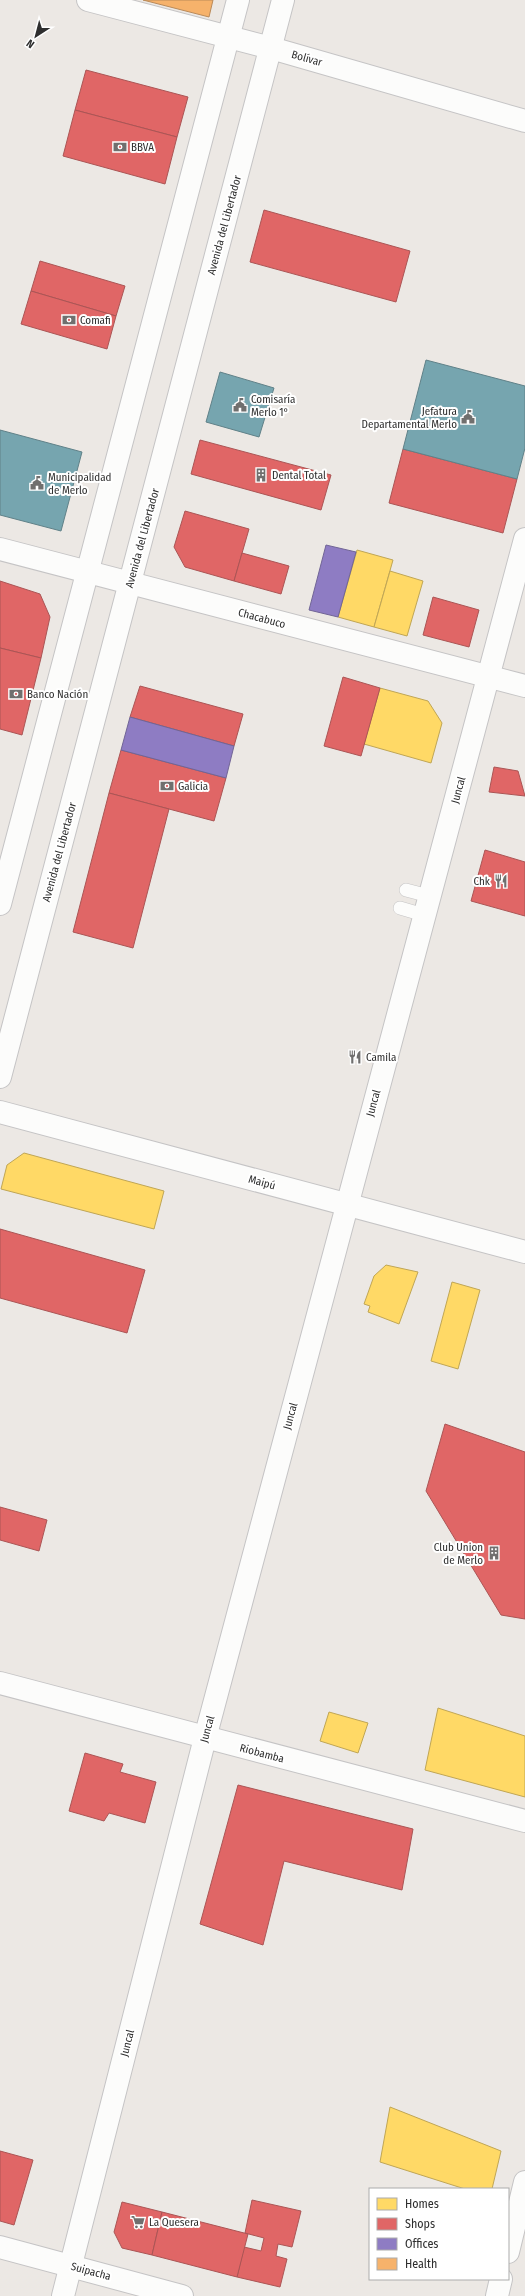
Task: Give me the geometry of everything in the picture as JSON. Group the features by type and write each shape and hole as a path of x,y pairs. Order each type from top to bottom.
{"street":[{"name":"Bolívar","path":"88,0 228,36 525,121"},
{"path":"0,904 238,0"},
{"name":"Avenida del Libertador","path":"0,1077 283,0"},
{"name":"Juncal","path":"63,2296 205,1738 345,1205 490,677 525,538"},
{"name":"Chacabuco","path":"0,549 525,686"},
{"name":"Maipú","path":"0,1112 525,1252"},
{"name":"Riobamba","path":"0,1682 205,1738 525,1821"},
{"path":"509,2248 525,2182"},
{"name":"Suipacha","path":"0,2247 182,2296"},
{"path":"497,2296 501,2280"}],"lane":[{"path":"406,890 427,906"},
{"path":"400,908 427,906"}],"building: Homes":[{"path":"357,550 393,560 374,627 338,617"},
{"path":"390,571 423,581 407,636 374,627"},
{"path":"380,688 428,701 442,723 431,763 364,744"},
{"path":"24,1153 164,1191 154,1229 1,1189 7,1165"},
{"path":"386,1265 418,1272 399,1324 368,1312 370,1306 364,1304 374,1276"},
{"path":"452,1282 480,1290 458,1369 431,1361"},
{"path":"438,1708 525,1736 525,1797 425,1770"},
{"path":"329,1712 368,1723 358,1753 320,1741"},
{"path":"390,2107 501,2151 492,2188 462,2188 380,2162"}],"building: Shops":[{"path":"86,70 188,97 177,137 75,110"},
{"name":"BBVA","path":"75,110 177,137 165,184 63,156"},
{"path":"264,210 410,251 396,302 250,262"},
{"path":"40,261 125,286 116,316 31,291"},
{"name":"Comafi","path":"31,291 116,316 107,349 21,324"},
{"name":"Dental Total","path":"200,440 331,475 321,510 191,474"},
{"path":"403,449 517,479 503,533 389,503"},
{"path":"185,511 249,529 234,581 185,567 174,547"},
{"path":"242,553 289,566 281,594 234,581"},
{"path":"0,581 40,594 50,617 41,658 0,648"},
{"path":"433,597 479,610 469,647 423,635"},
{"name":"Banco Nación","path":"0,648 41,658 22,735 0,729"},
{"path":"343,677 380,688 361,756 324,746"},
{"path":"140,686 243,714 234,746 130,717"},
{"name":"Galicia","path":"121,750 226,778 214,821 109,793"},
{"path":"494,767 518,771 525,796 489,792"},
{"path":"109,793 169,809 133,948 73,932"},
{"name":"Chk","path":"485,850 525,862 525,916 471,901"},
{"path":"0,1229 145,1270 127,1333 0,1298"},
{"name":"Club Union de Merlo","path":"445,1424 525,1452 525,1619 501,1615 426,1491"},
{"path":"0,1507 47,1520 39,1551 0,1540"},
{"path":"85,1753 123,1764 120,1772 156,1782 145,1823 109,1813 104,1821 69,1811"},
{"path":"238,1785 413,1829 402,1890 284,1861 263,1945 200,1924"},
{"path":"0,2151 33,2160 14,2225 0,2221"},
{"path":"252,2200 301,2211 292,2247 278,2244 276,2256 287,2259 280,2287 237,2277 244,2247 261,2251 264,2238 245,2233"},
{"name":"La Quesera","path":"122,2202 162,2212 152,2255 122,2248 114,2232"},
{"path":"162,2212 248,2234 237,2277 152,2255"}],"building: Offices":[{"path":"326,545 356,552 338,617 309,610"},
{"path":"130,717 234,746 226,778 121,750"}],"building: Health":[{"path":"143,0 213,0 209,17"}],"building: Public":[{"name":"Jefatura Departamental Merlo","path":"426,360 525,386 525,448 517,479 403,449"},
{"name":"Comisaría Merlo 1°","path":"220,372 274,388 259,437 206,422"},
{"name":"Municipalidad de Merlo","path":"0,430 82,452 61,531 0,515"}],"place":[{"name":"BBVA","path":"120,147"},
{"name":"Comafi","path":"69,320"},
{"name":"Comisaría Merlo 1°","path":"240,405"},
{"name":"Jefatura Departamental Merlo","path":"468,417"},
{"name":"Dental Total","path":"261,475"},
{"name":"Municipalidad de Merlo","path":"37,483"},
{"name":"Banco Nación","path":"16,694"},
{"name":"Galicia","path":"167,786"},
{"name":"Chk","path":"501,881"},
{"name":"Camila","path":"355,1057"},
{"name":"Club Union de Merlo","path":"494,1553"},
{"name":"La Quesera","path":"138,2222"}]}
